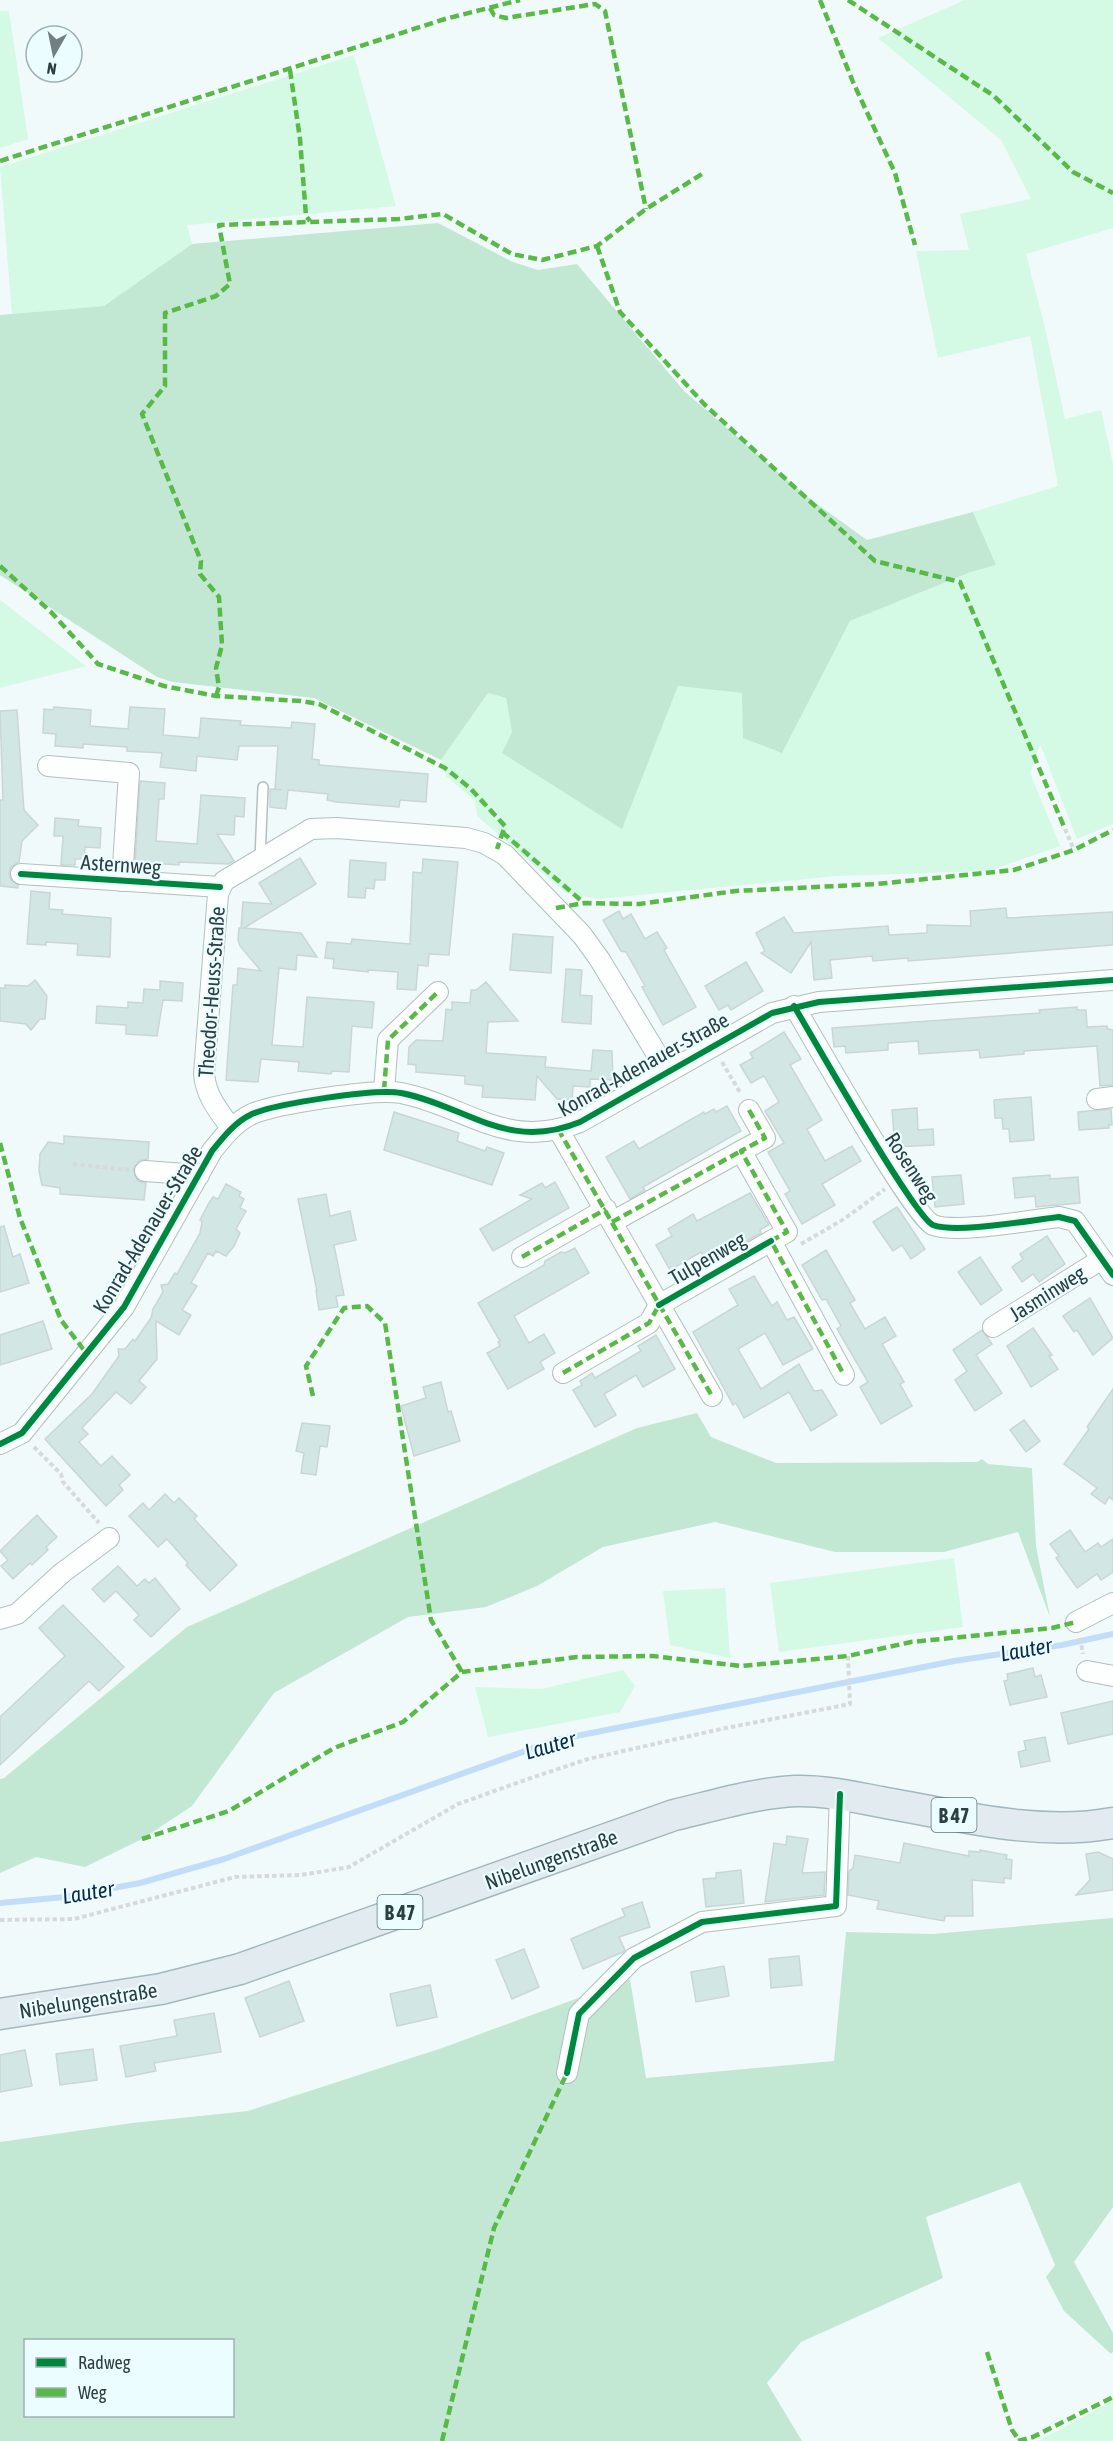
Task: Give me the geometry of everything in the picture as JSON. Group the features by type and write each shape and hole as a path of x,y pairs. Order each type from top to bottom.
{"main road":[{"name":"Nibelungenstraße","path":"0,2014 161,1989 240,1969 674,1815 744,1799 795,1791 840,1794 986,1821 1054,1828 1113,1823"}],"street":[{"name":"Asternweg","path":"48,766 129,773 122,881"},
{"name":"Theodor-Heuss-Straße","path":"231,1128 210,1100 205,1089 204,1074 216,901 220,887 224,881 260,858 305,832 322,828 466,838 497,849 582,935 600,960 667,1071"},
{"name":"Asternweg","path":"21,874 220,887"},
{"name":"Konrad-Adenauer-Straße","path":"0,1444 22,1433 124,1307 212,1151 231,1128 252,1114 276,1107 384,1090 414,1096 510,1131 558,1130 580,1122 772,1012 794,1006 819,1002 1113,980"},
{"path":"384,1090 388,1040 438,993"},
{"name":"Rosenweg","path":"794,1006 898,1181 930,1224 948,1230 1059,1217 1075,1221 1107,1267"},
{"path":"522,1257 765,1138 749,1110"},
{"path":"558,1130 712,1396"},
{"name":"Tulpenweg","path":"741,1151 844,1375"},
{"path":"145,1171 199,1175"},
{"name":"Tulpenweg","path":"659,1305 779,1236"},
{"name":"Jasminweg","path":"993,1327 1107,1267"},
{"path":"563,1373 649,1323 659,1305"},
{"path":"0,1619 17,1614 62,1573 109,1538"},
{"path":"1076,1622 1113,1603"},
{"path":"1087,1671 1113,1676"},
{"path":"567,2073 579,2014 634,1958 702,1922 836,1906 840,1794"}],"lane":[{"path":"260,858 263,787"}],"path":[{"path":"1065,829 1074,850"},
{"path":"713,1045 749,1110"},
{"path":"73,1164 145,1171"},
{"path":"22,1433 61,1474 63,1482 100,1524 109,1538"},
{"path":"1076,1622 1087,1671"},
{"path":"0,1920 74,1919 235,1877 301,1875 350,1867 458,1804 543,1774 588,1760 721,1729 850,1704 848,1656"}],"green space":[{"path":"965,0 1113,0 1113,228 1026,254 1065,419 1101,410 1113,464 1113,824 1077,839 1040,744 1030,773 1060,846 989,871 837,876 597,899 566,893 477,816 475,801 446,776 441,760 488,693 506,698 512,732 622,828 678,686 742,693 782,752 850,621 971,572 996,565 973,512 1058,486 1030,336 938,358 916,251 969,250 960,214 1031,199 1001,140 878,38"},
{"path":"0,11 9,11 28,139 0,148"},
{"path":"354,55 396,206 187,225 192,244 104,306 12,314 0,167"},
{"path":"438,223 513,262 538,270 577,264 684,391 806,496 867,540 973,512 996,565 971,572 850,621 782,753 743,738 742,693 678,686 622,829 502,753 512,732 506,698 488,693 441,760 314,698 173,682 157,677 0,575 0,315 104,306 192,244"},
{"path":"0,600 86,666 0,688"},
{"path":"697,1413 711,1437 776,1463 977,1462 982,1459 988,1464 1032,1468 1036,1546 1050,1617 1018,1532 944,1552 835,1552 715,1522 603,1547 537,1586 486,1607 408,1617 274,1693 192,1806 142,1839 85,1867 36,1857 0,1873 0,1779 187,1627 637,1428"},
{"path":"954,1558 963,1627 779,1652 770,1583"},
{"path":"725,1588 730,1658 670,1645 663,1591"},
{"path":"623,1670 635,1686 620,1712 488,1737 475,1687 541,1689"},
{"path":"1113,1918 1113,2207 1074,2262 1113,2333 1113,2352 1111,2354 1064,2311 1046,2277 1055,2265 1020,2182 926,2217 943,2278 801,2342 767,2383 802,2441 0,2441 0,2142 132,2123 248,2111 442,2048 630,1979 646,2078 834,2061 846,1932 933,1934"},
{"path":"1113,2401 1113,2441 1038,2441"}],"building":[{"path":"54,707 91,710 90,726 128,729 130,707 165,709 163,735 199,738 201,718 241,721 240,725 291,728 292,722 315,724 312,759 319,760 319,765 428,774 426,802 400,800 399,807 336,802 327,800 328,794 288,790 286,809 270,807 270,789 282,790 275,789 278,746 239,746 237,760 197,756 196,771 160,767 162,753 127,751 127,747 83,744 83,748 55,746 56,734 43,733 44,709 53,710"},
{"path":"17,710 24,810 38,825 22,841 19,862 11,867 9,873 11,880 18,885 18,888 0,886 0,800 3,800 0,711"},
{"path":"140,781 165,783 164,799 159,799 156,841 197,844 201,795 245,798 244,817 235,816 234,835 217,834 234,861 228,864 179,862 179,865 135,862"},
{"path":"55,818 79,820 78,826 101,828 100,848 85,847 84,859 75,859 75,865 61,865 63,836 54,836"},
{"path":"300,858 316,884 244,928 301,933 317,957 297,955 296,970 279,968 272,1045 303,1047 307,997 374,1002 372,1028 352,1026 349,1072 332,1071 331,1074 298,1071 299,1062 261,1059 258,1082 226,1080 233,985 237,985 238,968 261,971 240,946 238,940 243,902 272,904 259,883"},
{"path":"423,859 458,862 449,955 429,954 428,966 418,965 416,990 397,989 398,972 368,970 368,972 333,968 334,959 325,958 327,942 351,944 352,939 410,944 413,872 422,873"},
{"path":"350,860 386,863 385,880 375,880 374,889 366,888 365,898 348,897"},
{"path":"31,891 50,893 49,909 63,910 62,914 111,918 110,957 77,955 78,944 46,942 46,945 27,944"},
{"path":"1006,908 1007,918 1113,912 1113,945 908,961 908,958 873,961 872,956 830,960 832,978 814,980 811,942 791,973 761,953 765,951 756,933 784,917 794,933 888,926 889,935 927,933 927,925 971,926 970,911"},
{"path":"619,911 623,919 631,914 645,939 657,932 667,948 664,950 696,1007 663,1025 626,952 621,951 603,920"},
{"path":"513,934 553,937 551,973 510,970"},
{"path":"746,962 763,991 731,1010 728,1005 719,1010 705,986"},
{"path":"566,969 582,970 580,995 592,996 591,1024 562,1022"},
{"path":"35,980 47,996 45,1019 40,1019 31,1030 26,1024 0,1021 0,988 5,988 5,985 28,986"},
{"path":"160,981 183,983 182,1001 163,1000 157,1036 126,1034 126,1025 96,1023 97,1006 128,1008 128,1002 143,1003 144,989 160,990"},
{"path":"486,982 518,1021 488,1022 486,1053 546,1057 545,1067 591,1071 593,1050 612,1051 613,1080 590,1079 590,1087 573,1086 572,1100 557,1099 537,1076 535,1100 482,1097 483,1086 465,1084 465,1076 416,1072 416,1065 408,1064 409,1047 416,1040 443,1041 446,1009 452,1010 452,1002 470,1003 471,990 476,990"},
{"path":"1077,1007 1077,1010 1086,1010 1087,1027 1107,1026 1108,1029 1113,1030 1113,1085 1100,1086 1097,1046 1024,1051 1024,1054 980,1058 979,1050 919,1054 918,1041 888,1043 888,1050 846,1053 845,1046 834,1047 832,1028 1040,1013 1039,1010"},
{"path":"784,1032 801,1059 790,1065 822,1120 807,1129 825,1161 852,1146 861,1161 822,1184 835,1205 802,1224 785,1194 790,1191 768,1152 784,1143 765,1111 779,1102 764,1076 751,1083 740,1065 753,1058 750,1053"},
{"path":"1031,1097 1034,1140 1010,1142 1009,1129 1003,1129 1002,1118 995,1118 994,1100"},
{"path":"727,1106 741,1131 643,1187 645,1190 630,1199 606,1157 634,1141 639,1149 704,1112 705,1114 714,1109 716,1112"},
{"path":"917,1108 918,1130 933,1129 934,1145 895,1147 892,1110"},
{"path":"1111,1109 1112,1125 1109,1125 1109,1128 1079,1130 1078,1112"},
{"path":"394,1112 459,1133 457,1141 485,1151 487,1147 504,1153 492,1185 384,1150"},
{"path":"64,1136 149,1142 148,1159 139,1161 133,1170 138,1181 146,1183 144,1200 60,1194 60,1188 42,1185 39,1171 40,1154 48,1142 64,1144"},
{"path":"961,1175 964,1204 935,1207 932,1177"},
{"path":"1050,1175 1050,1179 1078,1177 1080,1203 1036,1207 1035,1196 1015,1198 1013,1178"},
{"path":"555,1182 569,1208 493,1251 480,1229 532,1199 520,1195 542,1183 545,1188"},
{"path":"226,1184 241,1192 239,1196 244,1199 240,1208 246,1211 236,1229 240,1233 234,1246 226,1256 216,1251 213,1256 208,1253 191,1283 197,1286 182,1310 191,1315 179,1335 156,1321 157,1359 139,1381 146,1387 131,1404 116,1392 82,1428 88,1434 79,1442 101,1466 112,1456 130,1475 119,1485 123,1490 106,1506 45,1439 92,1394 119,1356 118,1349 125,1349 133,1339 135,1341 151,1318 153,1309 163,1292 161,1285 168,1284 175,1273 177,1274 200,1233 202,1222 200,1220 209,1203 213,1197 218,1199"},
{"path":"750,1193 769,1225 760,1230 761,1233 745,1242 742,1239 705,1258 701,1252 670,1270 656,1245 672,1236 668,1229 693,1214 697,1221"},
{"path":"326,1194 330,1216 350,1211 356,1240 334,1245 344,1295 336,1296 338,1307 319,1310 298,1199"},
{"path":"897,1207 925,1249 911,1259 902,1245 893,1251 873,1222"},
{"path":"4,1226 13,1257 20,1254 29,1283 0,1292 0,1227"},
{"path":"1047,1236 1065,1264 1039,1282 1033,1274 1022,1282 1012,1267 1023,1259 1020,1254"},
{"path":"575,1248 589,1273 514,1316 529,1343 544,1334 555,1353 540,1362 544,1369 508,1389 487,1353 500,1346 498,1342 500,1341 478,1303 544,1265 545,1261 561,1252 565,1253"},
{"path":"826,1250 855,1300 850,1303 865,1329 885,1317 896,1336 882,1344 904,1382 900,1384 912,1406 881,1424 860,1387 868,1382 837,1329 841,1326 826,1299 822,1300 802,1265"},
{"path":"980,1257 1002,1290 981,1305 958,1272"},
{"path":"754,1276 772,1306 777,1302 787,1320 794,1317 813,1349 783,1365 765,1333 738,1349 761,1389 799,1364 814,1391 822,1390 837,1415 811,1431 789,1392 744,1418 736,1403 733,1405 693,1332 738,1305 729,1289"},
{"path":"1090,1298 1113,1338 1093,1355 1077,1330 1074,1332 1063,1316"},
{"path":"43,1321 52,1349 0,1365 0,1335"},
{"path":"1033,1328 1052,1355 1049,1356 1058,1369 1031,1387 1007,1346"},
{"path":"982,1330 992,1344 976,1355 1002,1393 975,1411 955,1380 967,1371 953,1350"},
{"path":"656,1335 675,1369 643,1387 636,1375 604,1394 616,1415 595,1427 573,1390 582,1385 580,1381 592,1373 595,1378 641,1351 638,1346"},
{"path":"441,1382 448,1412 451,1411 460,1441 414,1456 401,1406 426,1398 423,1387"},
{"path":"1113,1389 1113,1500 1109,1497 1105,1504 1091,1494 1097,1488 1064,1464"},
{"path":"1024,1420 1040,1441 1026,1452 1010,1430"},
{"path":"302,1423 330,1426 327,1447 320,1446 316,1475 301,1473 304,1453 296,1451"},
{"path":"165,1494 174,1503 179,1498 197,1516 194,1519 237,1565 210,1591 186,1565 188,1563 167,1539 158,1547 129,1516 143,1503 149,1510"},
{"path":"37,1515 57,1537 46,1547 48,1550 13,1579 1,1566 8,1560 0,1551"},
{"path":"1070,1530 1085,1552 1098,1543 1101,1547 1113,1539 1113,1572 1101,1580 1097,1574 1077,1588 1056,1558 1059,1556 1050,1544"},
{"path":"118,1566 137,1586 145,1579 149,1583 155,1578 180,1609 151,1637 134,1620 139,1615 116,1591 104,1602 92,1589"},
{"path":"63,1605 124,1667 99,1691 89,1681 0,1765 0,1717 65,1656 39,1628"},
{"path":"1033,1668 1035,1677 1041,1675 1047,1697 1010,1705 1004,1681 1008,1680 1007,1674"},
{"path":"1113,1701 1113,1734 1068,1744 1061,1713"},
{"path":"1045,1737 1050,1761 1021,1767 1018,1752 1026,1750 1024,1741"},
{"path":"787,1836 808,1839 802,1873 825,1872 824,1895 765,1902 774,1843 786,1845"},
{"path":"904,1843 969,1856 969,1851 980,1852 980,1850 1007,1855 1006,1859 1012,1860 1011,1879 1004,1878 1004,1883 972,1880 973,1916 945,1916 944,1921 877,1909 879,1901 848,1895 849,1871 853,1868 855,1855 900,1863"},
{"path":"1098,1852 1113,1859 1113,1890 1076,1895 1090,1880 1086,1854"},
{"path":"741,1870 744,1903 706,1907 703,1879 716,1878 716,1873"},
{"path":"642,1902 650,1927 619,1937 625,1950 623,1952 583,1969 571,1939 625,1916 622,1909"},
{"path":"524,1949 539,1987 512,1999 496,1960"},
{"path":"799,1956 802,1985 771,1988 769,1959"},
{"path":"724,1966 729,1996 696,2002 691,1972"},
{"path":"289,1981 304,2021 260,2037 245,1998"},
{"path":"430,1985 437,2017 397,2026 390,1994"},
{"path":"214,2013 221,2052 154,2063 156,2071 126,2077 120,2046 177,2036 174,2020"},
{"path":"93,2049 97,2080 60,2085 56,2054"},
{"path":"25,2050 32,2086 0,2092 0,2055"}],"waterway":[{"name":"Lauter","path":"0,1903 65,1897 140,1883 224,1859 556,1740 954,1661 1062,1645 1113,1634"}],"marked path":[{"path":"0,161 445,19 520,0"},
{"path":"820,0 853,82 895,173 915,245"},
{"path":"848,0 994,96 1073,172 1113,193"},
{"path":"490,8 494,15 506,18 595,4 605,11 646,209"},
{"path":"290,70 300,139 306,216 310,221"},
{"path":"216,696 219,687 216,668 222,645 219,597 200,574 201,561 142,414 165,386 165,313 216,296 230,284 219,225 399,219 443,214 512,254 542,260 597,246 646,209 702,174"},
{"path":"597,246 620,312 705,405 875,561 960,582 1065,829"},
{"path":"0,566 51,612 98,664 164,686 216,696 319,704 445,768 470,788 505,826 497,849"},
{"path":"556,908 584,903 639,904 736,891 877,884 1014,870 1074,850 1113,830"},
{"path":"502,832 584,903"},
{"path":"384,1090 388,1040 438,992"},
{"path":"749,1110 765,1138 741,1151 787,1232 771,1241 844,1375"},
{"path":"558,1129 712,1396"},
{"path":"0,1143 20,1218 61,1320 87,1354"},
{"path":"612,1222 741,1151"},
{"path":"522,1257 606,1209"},
{"path":"563,1373 649,1323 659,1305"},
{"path":"313,1396 306,1366 344,1308 367,1306 385,1323 431,1620 462,1672"},
{"path":"142,1839 229,1811 334,1748 403,1722 462,1672 577,1657 653,1656 741,1666 848,1656 911,1642 1052,1628 1076,1622"},
{"path":"442,2441 494,2228 567,2073"},
{"path":"987,2352 1012,2430 1019,2440"},
{"path":"1018,2441 1033,2437 1113,2397"}],"cycle path":[{"path":"21,874 220,887"},
{"path":"0,1444 22,1433 124,1307 212,1151 235,1125 252,1114 326,1098 388,1092 425,1099 488,1124 509,1129 531,1132 554,1130 580,1122 772,1013 819,1002 1113,980"},
{"path":"794,1006 885,1160 922,1215 933,1225 958,1228 976,1227 1059,1217 1075,1221 1113,1275"},
{"path":"659,1305 771,1241"},
{"path":"567,2073 579,2014 634,1958 702,1922 836,1906 840,1794"}]}
